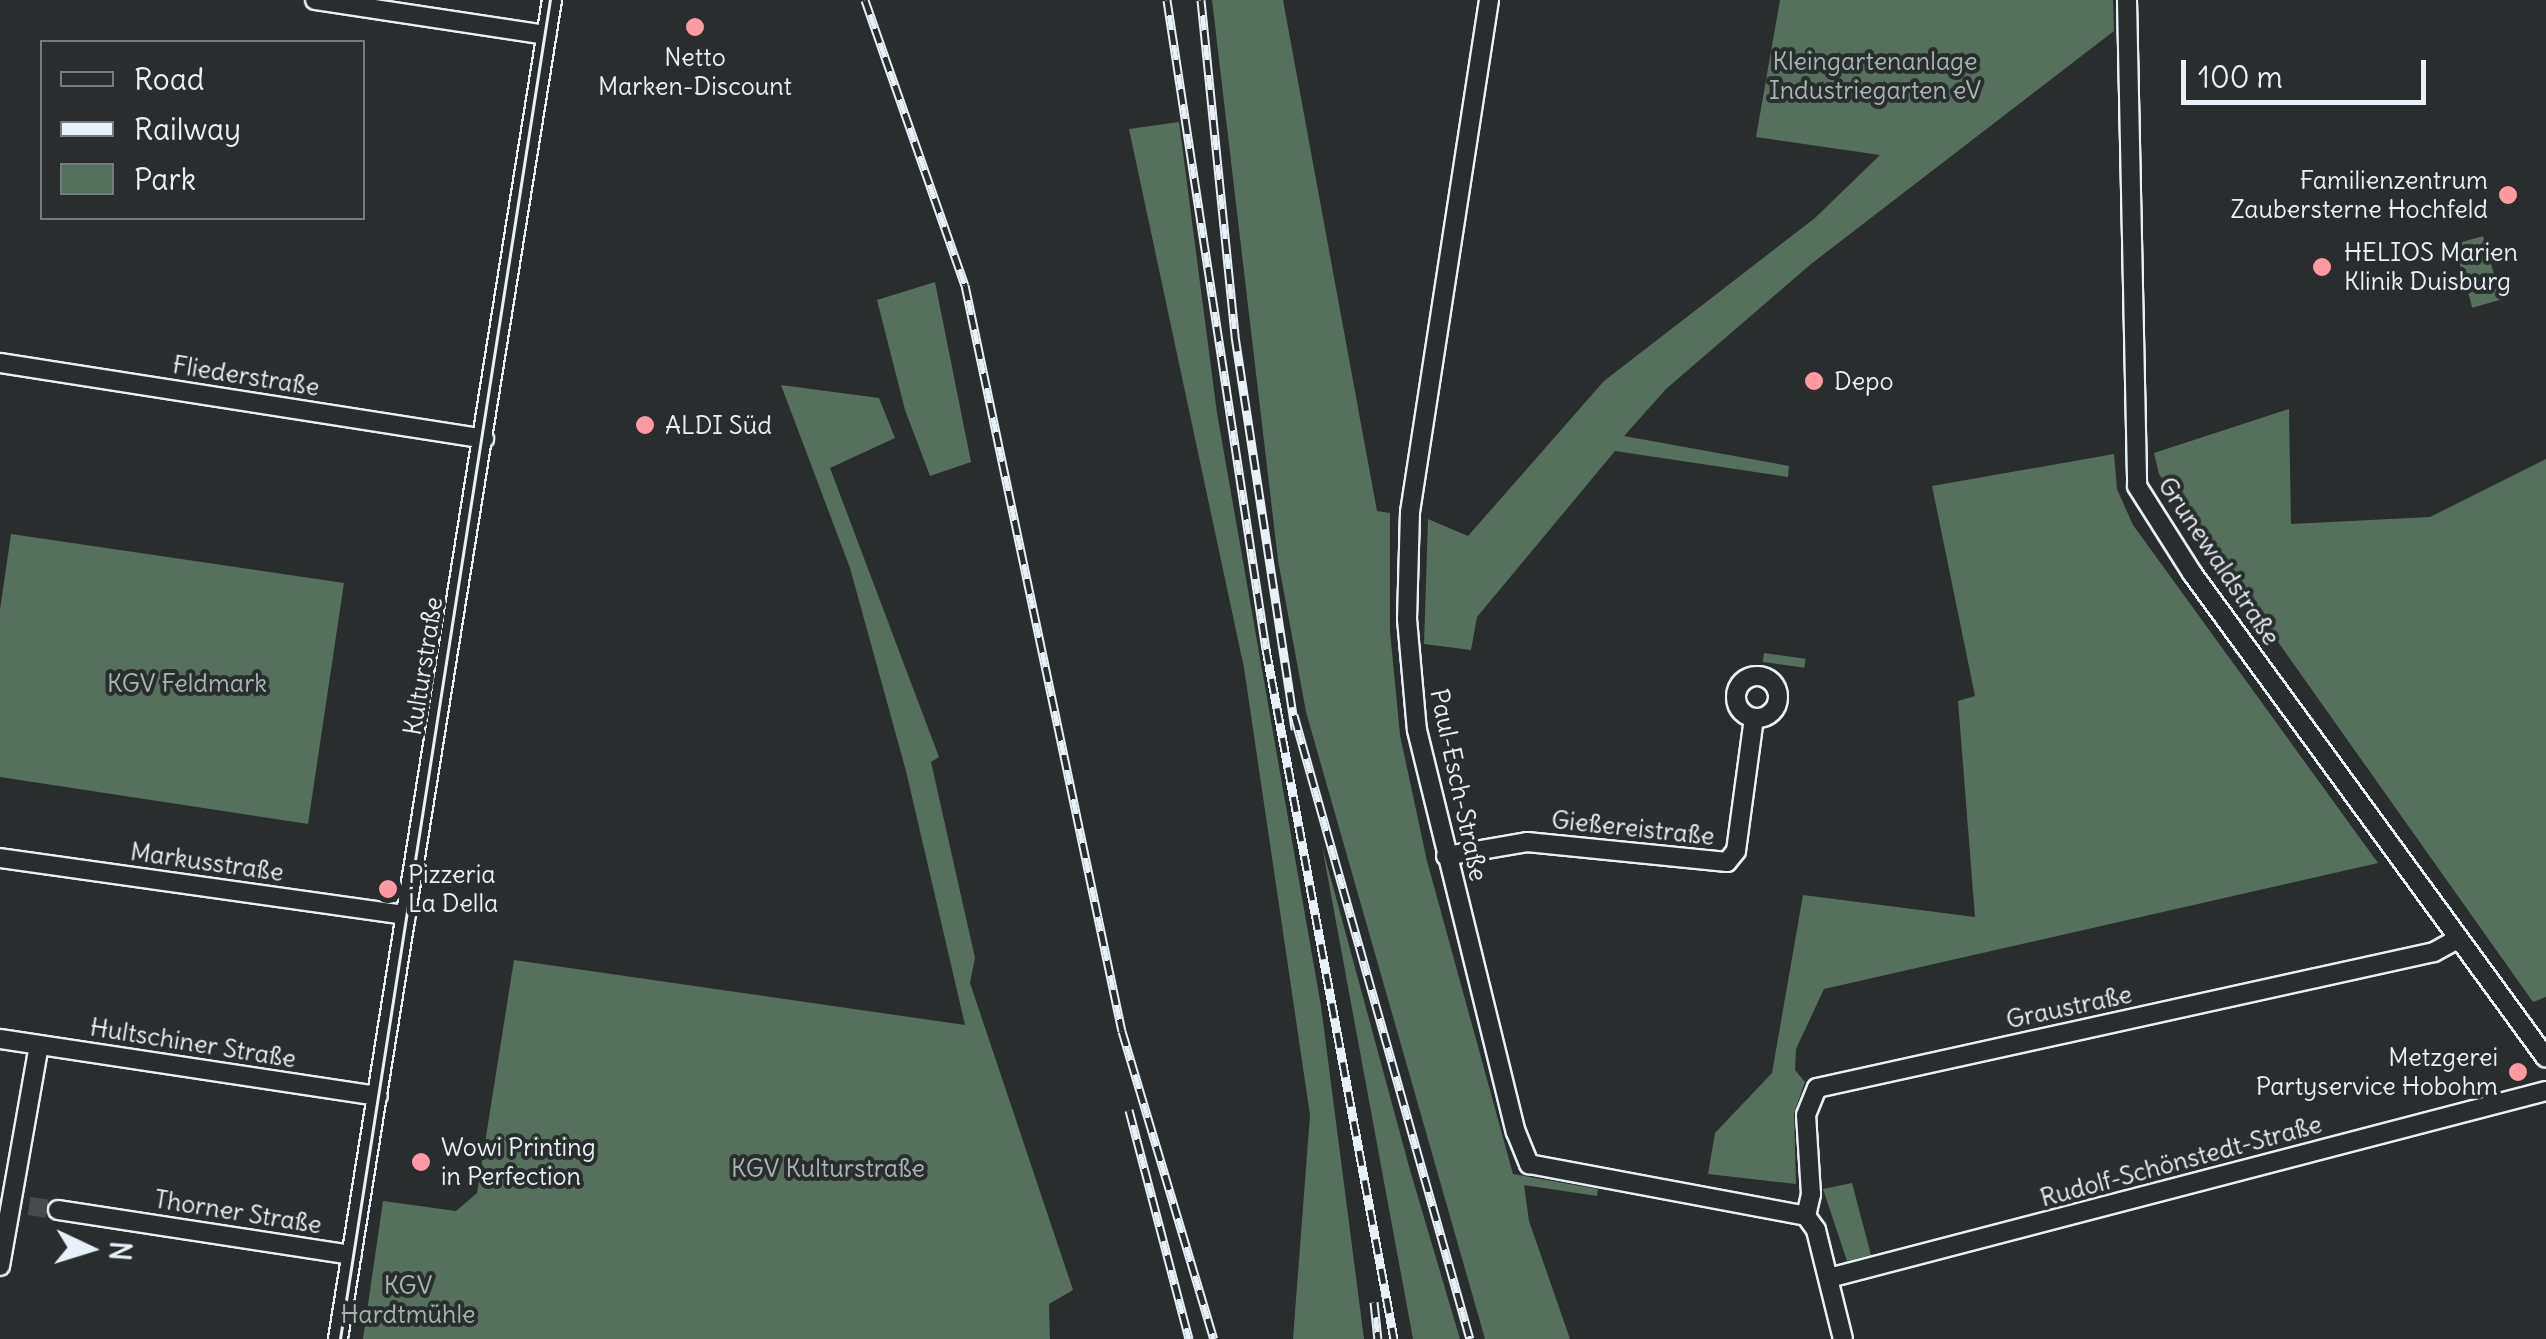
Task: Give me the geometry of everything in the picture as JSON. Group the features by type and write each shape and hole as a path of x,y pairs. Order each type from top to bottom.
{"street":[{"path":"316,0 546,35"},
{"name":"Kulturstraße","path":"338,1339 552,0"},
{"name":"Paul-Esch-Straße","path":"1489,0 1407,542 1417,730 1446,856 1529,1164 1806,1216"},
{"name":"Grunewaldstraße","path":"2127,0 2138,486 2192,573 2457,939 2538,1030 2546,1058"},
{"name":"Fliederstraße","path":"0,363 484,439"},
{"name":"Gießereistraße","path":"1446,856 1527,842 1728,862 1736,851 1754,718"},
{"name":"Markusstraße","path":"0,858 406,915"},
{"name":"Graustraße","path":"1806,1216 1806,1115 1817,1088 2434,952 2457,939"},
{"name":"Hultschiner Straße","path":"0,1039 378,1096"},
{"path":"0,1266 20,1204 39,1045"},
{"name":"Rudolf-Schönstedt-Straße","path":"1830,1278 2546,1092"},
{"name":"Thorner Straße","path":"58,1210 352,1255"},
{"path":"1806,1216 1830,1278 1844,1339"}],"green space":[{"path":"1212,0 1283,0 1377,511 1390,513 1390,631 1400,735 1427,861 1513,1174 1598,1189 1597,1196 1524,1185 1529,1221 1570,1339 1485,1339 1306,712 1278,560"},
{"name":"Kleingartenanlage Industriegarten eV","path":"1780,0 2113,0 2114,31 1811,264 1666,389 1624,436 1789,466 1788,477 1615,451 1477,617 1471,650 1424,644 1428,519 1468,536 1604,381 1815,218 1880,155 1756,137"},
{"path":"1179,122 1217,413 1321,1006 1364,1339 1293,1339 1310,1115 1244,668 1129,129"},
{"path":"2483,236 2501,299 2472,308 2454,244"},
{"path":"935,282 971,462 930,476 905,410 877,300"},
{"name":"KGV Kulturstraße","path":"781,385 879,398 895,438 830,468 939,757 931,762 975,958 970,983 1073,1290 1049,1304 1050,1339 363,1339 383,1201 456,1211 477,1193 514,960 965,1025 906,771 850,568"},
{"path":"2289,409 2291,524 2430,517 2546,459 2546,997 2533,1002 2159,474 2154,453"},
{"path":"2114,454 2117,489 2133,525 2378,863 1824,989 1796,1049 1795,1070 1805,1082 1794,1113 1796,1184 1708,1174 1715,1133 1772,1073 1803,895 1975,917 1958,701 1975,696 1932,486"},
{"name":"KGV Feldmark","path":"11,534 344,583 308,824 0,777 0,610"},
{"path":"1764,653 1806,659 1804,668 1763,662"},
{"path":"1322,846 1410,1170 1460,1339 1413,1339"},
{"path":"1852,1183 1871,1255 1847,1261 1823,1189"}],"tunnel":[{"path":"29,1206 58,1210"}],"tram line":[{"path":"340,1339 550,0"}],"railway":[{"path":"865,0 965,285 1122,1031 1214,1339"},
{"path":"1167,0 1266,649 1394,1339"},
{"path":"1201,0 1235,336 1295,729"},
{"path":"1294,715 1470,1339"},
{"path":"1129,1110 1189,1339"},
{"path":"1374,1302 1378,1339"}],"place":[{"name":"Netto Marken-Discount","path":"695,27"},
{"name":"Familienzentrum Zaubersterne Hochfeld","path":"2508,195"},
{"name":"HELIOS Marien Klinik Duisburg","path":"2322,267"},
{"name":"Depo","path":"1814,381"},
{"name":"ALDI Süd","path":"645,425"},
{"name":"Pizzeria La Della","path":"388,889"},
{"name":"Metzgerei Partyservice Hobohm","path":"2518,1072"},
{"name":"Wowi Printing in Perfection","path":"421,1162"}],"park label":[{"name":"KGV Hardtmühle","path":"408,1300"}]}
